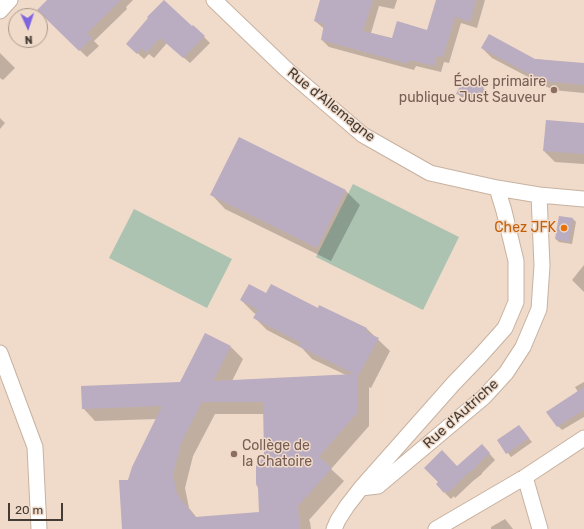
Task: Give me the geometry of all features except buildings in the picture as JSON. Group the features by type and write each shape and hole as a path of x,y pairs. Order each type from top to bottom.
{"street":[{"path":"0,11 10,0"},
{"name":"Rue d'Allemagne","path":"214,0 287,70 362,135 430,173 497,188 539,195 584,199"},
{"name":"Rue d'Autriche","path":"334,529 347,506 361,488 505,328 516,302 516,261 497,188"},
{"name":"Rue d'Autriche","path":"361,488 378,486 484,397 506,373 523,347 539,310 542,266 539,195"},
{"path":"0,352 34,447 39,529"},
{"path":"436,529 526,476 584,438"},
{"path":"526,476 540,529"}],"green space":[{"path":"353,184 459,237 423,310 316,257"},
{"path":"134,209 232,259 207,308 109,258"}],"place":[{"name":"École primaire publique Just Sauveur","path":"554,90"},
{"name":"Chez JFK","path":"564,228"},
{"name":"Collège de la Chatoire","path":"234,454"}]}
